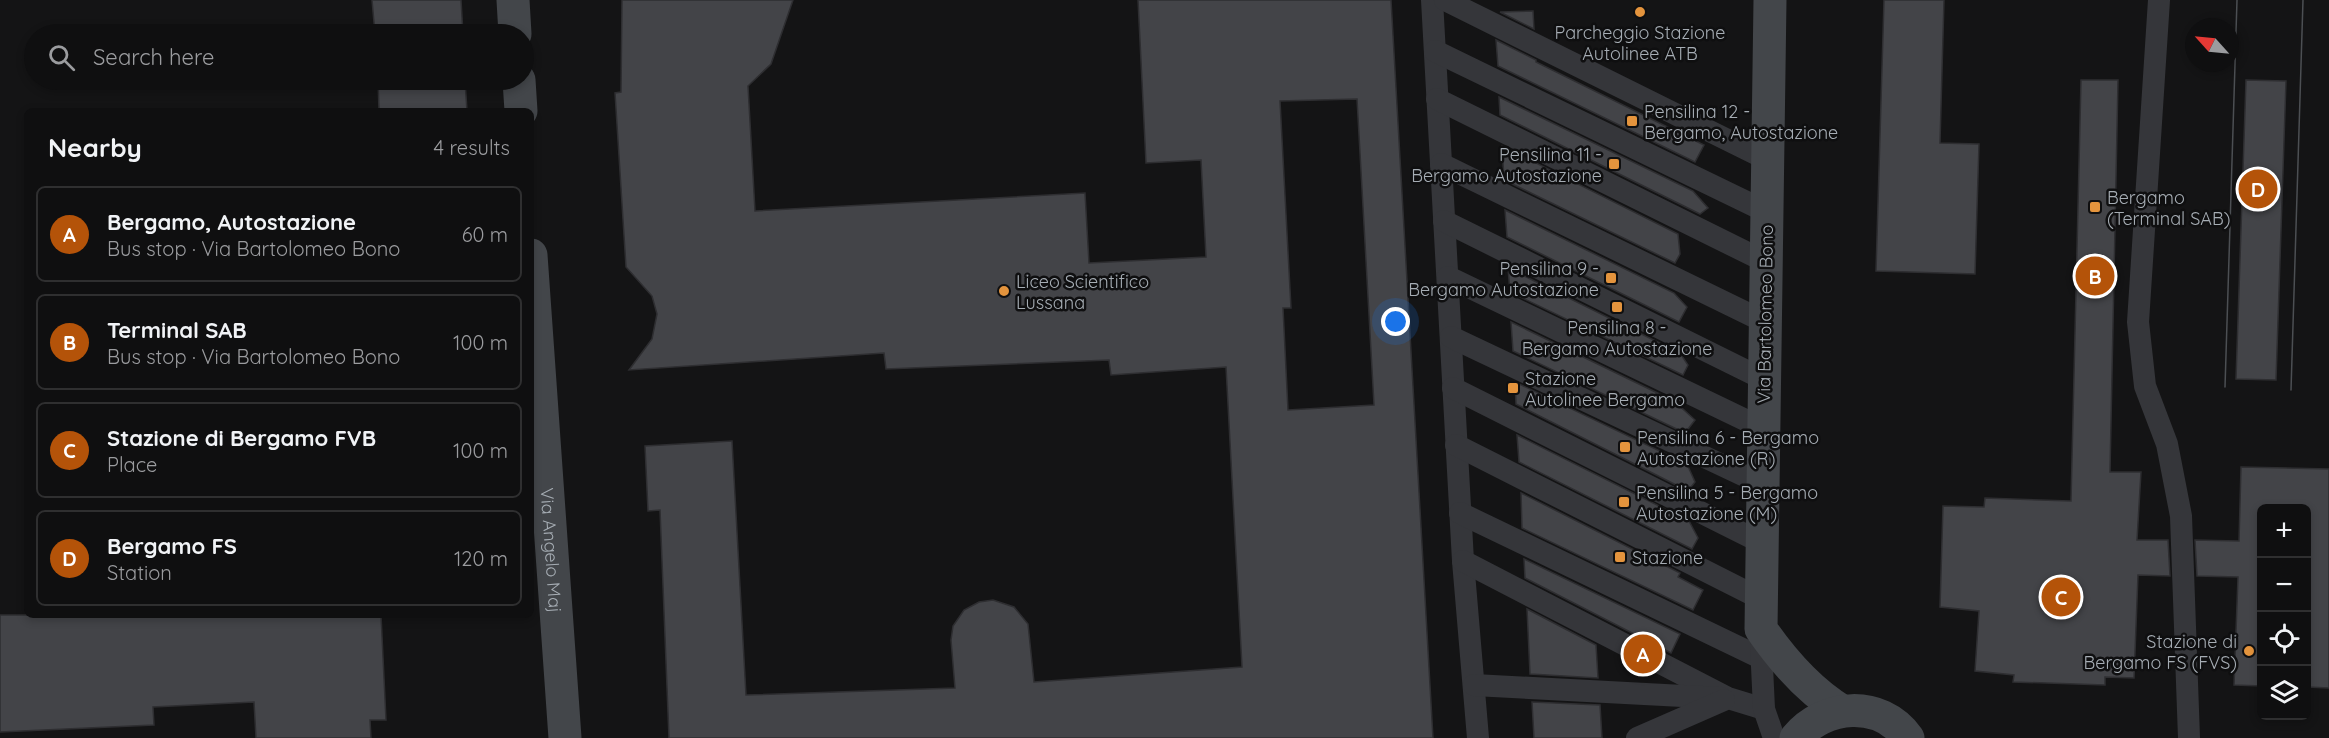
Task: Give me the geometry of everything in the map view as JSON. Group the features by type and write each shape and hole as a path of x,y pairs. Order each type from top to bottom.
{"main road":[{"path":"513,0 515,24"},
{"name":"Via Bartolomeo Bono","path":"1761,629 1770,0"},
{"path":"520,90 521,108"},
{"name":"Via Angelo Maj","path":"534,298 565,738"},
{"path":"1761,629 1781,659 1823,699 1842,711"},
{"path":"1796,738 1804,728 1819,718 1842,711 1855,710 1872,713 1890,721 1908,737"}],"lane":[{"path":"1432,0 1462,561 1478,738"},
{"path":"1445,0 1768,160"},
{"path":"2159,0 2138,322 2145,386 2167,444 2181,516 2189,738"},
{"path":"1435,51 1767,212"},
{"path":"1437,99 1766,262"},
{"path":"1441,164 1765,322"},
{"path":"1444,221 1765,380"},
{"path":"1448,277 1764,429"},
{"path":"1451,337 1764,485"},
{"path":"1453,388 1762,543"},
{"path":"1456,445 1761,629"},
{"path":"1460,513 1761,629"},
{"path":"1462,561 1728,698 1764,709"},
{"name":"Via Bartolomeo Bono","path":"1761,629 1764,709 1774,738"},
{"path":"1474,685 1728,698"},
{"path":"1637,738 1728,698"}],"building":[{"path":"372,0 461,0 462,24 374,24"},
{"path":"622,0 793,0 771,64 748,86 755,211 1085,193 1089,263 1206,257 1201,160 1146,163 1138,0 1391,0 1433,738 669,738 660,510 648,511 645,446 732,441 746,695 955,688 951,640 953,626 964,610 979,602 993,600 1014,607 1028,624 1034,682 1242,667 1226,367 1111,375 1109,360 886,369 884,353 629,370 652,339 657,314 652,296 626,267 615,93 621,92","holes":["1357,99 1374,405 1288,410 1283,308 1291,308 1280,101"]},
{"path":"1884,0 1944,0 1940,143 1979,144 1975,274 1876,271"},
{"path":"1533,11 1534,29 1500,12"},
{"path":"1496,40 1704,145 1695,162 1498,66"},
{"path":"2081,80 2118,80 2110,472 2141,472 2137,540 2168,540 2170,576 2138,575 2134,678 2105,677 2105,685 2013,682 2014,675 1975,671 1979,611 1940,607 1943,506 1984,507 1985,498 2071,501"},
{"path":"2246,80 2286,81 2276,380 2236,379"},
{"path":"378,90 466,90 467,108 379,108"},
{"path":"1499,97 1693,191 1708,208 1700,214 1500,115"},
{"path":"1502,146 1678,234 1680,254 1675,263 1504,180"},
{"path":"1505,210 1674,293 1687,307 1679,322 1507,237"},
{"path":"1508,268 1680,353 1688,365 1683,375 1510,292"},
{"path":"1511,322 1674,401 1695,420 1685,433 1513,351"},
{"path":"1515,382 1687,464 1695,482 1688,491 1516,404"},
{"path":"1517,435 1689,521 1698,538 1692,549 1519,462"},
{"path":"2241,467 2329,469 2329,688 2311,687 2311,504 2257,504 2257,686 2234,685 2238,577 2197,576 2195,540 2239,541"},
{"path":"1521,493 1680,573 1678,577 1703,590 1693,610 1522,528"},
{"path":"1524,559 1680,634 1671,653 1525,578"},
{"path":"1527,609 1596,645 1598,678 1530,674"},
{"path":"0,615 24,615 24,618 381,618 386,720 370,720 371,738 256,738 254,702 153,707 154,725 0,732"},
{"path":"1532,702 1600,705 1602,738 1534,738"}],"tram line":[{"path":"2225,387 2237,0"},
{"path":"2291,390 2303,0"}],"place":[{"name":"Parcheggio Stazione Autolinee ATB","path":"1640,12"},
{"name":"Pensilina 12 - Bergamo, Autostazione","path":"1632,121"},
{"name":"Pensilina 11 - Bergamo Autostazione","path":"1614,164"},
{"name":"Bergamo FS","path":"2258,189"},
{"name":"Bergamo (Terminal SAB)","path":"2095,207"},
{"name":"Terminal SAB","path":"2095,276"},
{"name":"Pensilina 9 - Bergamo Autostazione","path":"1611,278"},
{"name":"Liceo Scientifico Lussana","path":"1004,291"},
{"name":"Pensilina 8 - Bergamo Autostazione","path":"1617,307"},
{"name":"Stazione Autolinee Bergamo","path":"1513,388"},
{"name":"Pensilina 6 - Bergamo Autostazione (R)","path":"1625,447"},
{"name":"Pensilina 5 - Bergamo Autostazione (M)","path":"1624,502"},
{"name":"Stazione","path":"1620,557"},
{"name":"Stazione di Bergamo FVB","path":"2061,597"},
{"name":"Stazione di Bergamo FS (FVS)","path":"2249,651"},
{"name":"Bergamo, Autostazione","path":"1643,654"}]}
